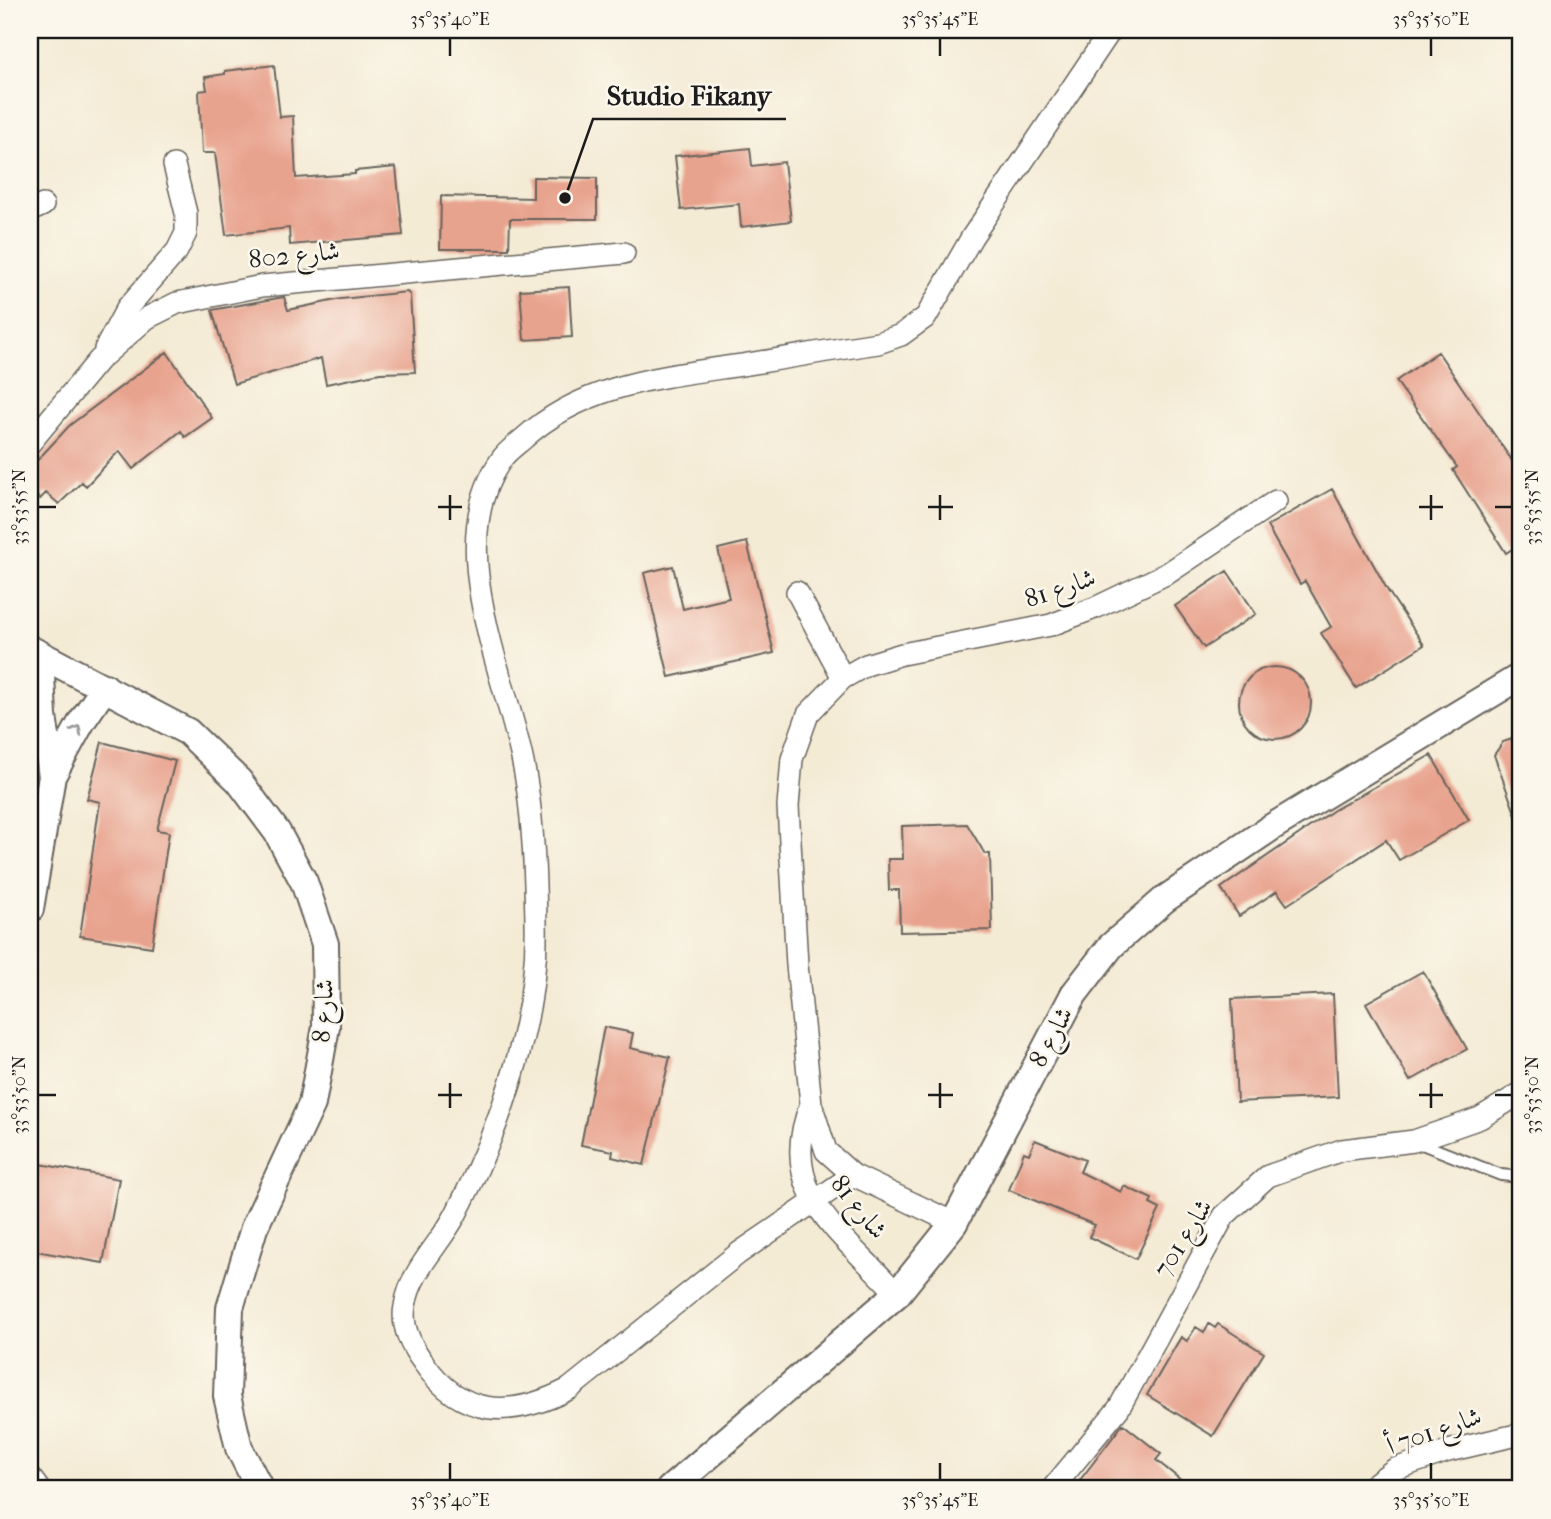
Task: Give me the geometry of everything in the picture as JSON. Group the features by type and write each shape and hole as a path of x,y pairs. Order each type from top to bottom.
{"street":[{"path":"853,1175 812,1201 643,1327 569,1389 544,1402 513,1410 461,1400 433,1378 407,1334 404,1311 409,1287 456,1215 479,1164 513,1071 532,999 537,963 524,766 497,669 476,562 476,528 482,498 502,459 538,425 579,401 636,380 878,343 916,327 933,307 972,237 1111,30"},
{"path":"99,360 127,308 177,251 186,233 186,213 174,165"},
{"name":"شارع 802","path":"30,443 99,360 147,318 177,303 215,293 334,278 624,253"},
{"name":"شارع 81","path":"954,1223 853,1175 826,1151 811,1104 797,965 788,806 792,759 808,714 843,678 866,665 902,654 1051,625 1097,607 1168,573 1276,501"},
{"path":"797,592 843,678"},
{"path":"30,909 52,776 35,652"},
{"name":"شارع 8","path":"35,652 188,732 239,781 277,832 304,883 325,944 326,1027 312,1104 254,1228 230,1308 227,1396 239,1448 260,1489"},
{"name":"شارع 8","path":"670,1489 897,1294 954,1223 1074,994 1111,946 1165,899 1272,827 1521,676"},
{"path":"52,776 82,721 105,687"},
{"name":"شارع 701","path":"1052,1489 1119,1408 1224,1216 1268,1176 1342,1150 1414,1141 1480,1118 1521,1093"},
{"name":"شارع 81","path":"811,1104 802,1126 799,1150 804,1179 812,1201 834,1229 897,1294"},
{"name":"شارع 701 أ","path":"1368,1489 1395,1469 1448,1451 1521,1434"},
{"path":"30,1476 39,1489"}],"lane":[{"path":"1414,1141 1501,1175 1521,1177"}],"building":[{"path":"274,65 280,117 293,116 296,178 355,174 355,171 396,167 403,235 290,245 289,228 226,235 215,153 202,153 199,91 207,90 205,77 225,74 225,71"},
{"path":"750,148 752,166 784,162 791,221 741,227 739,204 681,210 675,156"},
{"path":"533,177 597,178 597,219 510,219 509,249 440,249 441,196 533,198"},
{"path":"569,287 572,337 524,340 520,290"},
{"path":"407,292 410,295 415,372 380,373 326,384 321,358 234,384 212,310 284,297 288,310 341,299"},
{"path":"167,352 212,418 185,437 181,431 133,469 119,451 86,486 82,482 59,504 46,493 40,499 30,490 30,468 70,425"},
{"path":"1438,352 1521,474 1521,543 1506,553 1453,470 1457,467 1396,381"},
{"path":"1332,489 1388,591 1424,645 1356,688 1321,633 1331,627 1305,581 1300,584 1267,526"},
{"path":"747,542 774,653 669,677 644,573 673,566 683,609 729,598 718,549"},
{"path":"1227,571 1256,614 1204,648 1175,606"},
{"path":"1275,667 1295,673 1305,683 1311,703 1305,723 1295,733 1275,739 1255,733 1245,723 1239,703 1245,683 1255,673"},
{"path":"1521,736 1519,824 1494,755 1503,742"},
{"path":"102,742 175,761 157,830 169,832 152,947 80,936 100,802 87,799"},
{"path":"1431,755 1469,820 1399,860 1386,840 1287,905 1277,891 1239,916 1221,888 1334,810"},
{"path":"967,824 985,854 990,854 992,930 900,932 899,890 889,890 888,859 903,859 902,826"},
{"path":"1423,971 1467,1049 1410,1081 1366,1003"},
{"path":"1333,994 1338,1097 1237,1102 1232,999"},
{"path":"604,1027 633,1033 630,1048 670,1057 644,1165 612,1157 613,1151 581,1145"},
{"path":"1035,1140 1085,1160 1080,1172 1121,1192 1124,1186 1152,1199 1150,1204 1160,1209 1136,1259 1089,1237 1095,1225 1009,1190 1024,1152 1029,1154"},
{"path":"30,1162 119,1179 103,1263 30,1250"},
{"path":"1209,1324 1215,1328 1218,1324 1264,1353 1213,1436 1147,1395 1181,1337 1187,1341 1196,1327 1204,1332"},
{"path":"1123,1424 1161,1454 1156,1460 1192,1489 1091,1489 1080,1480"}],"place":[{"name":"Studio Fikany","path":"565,198"}]}
